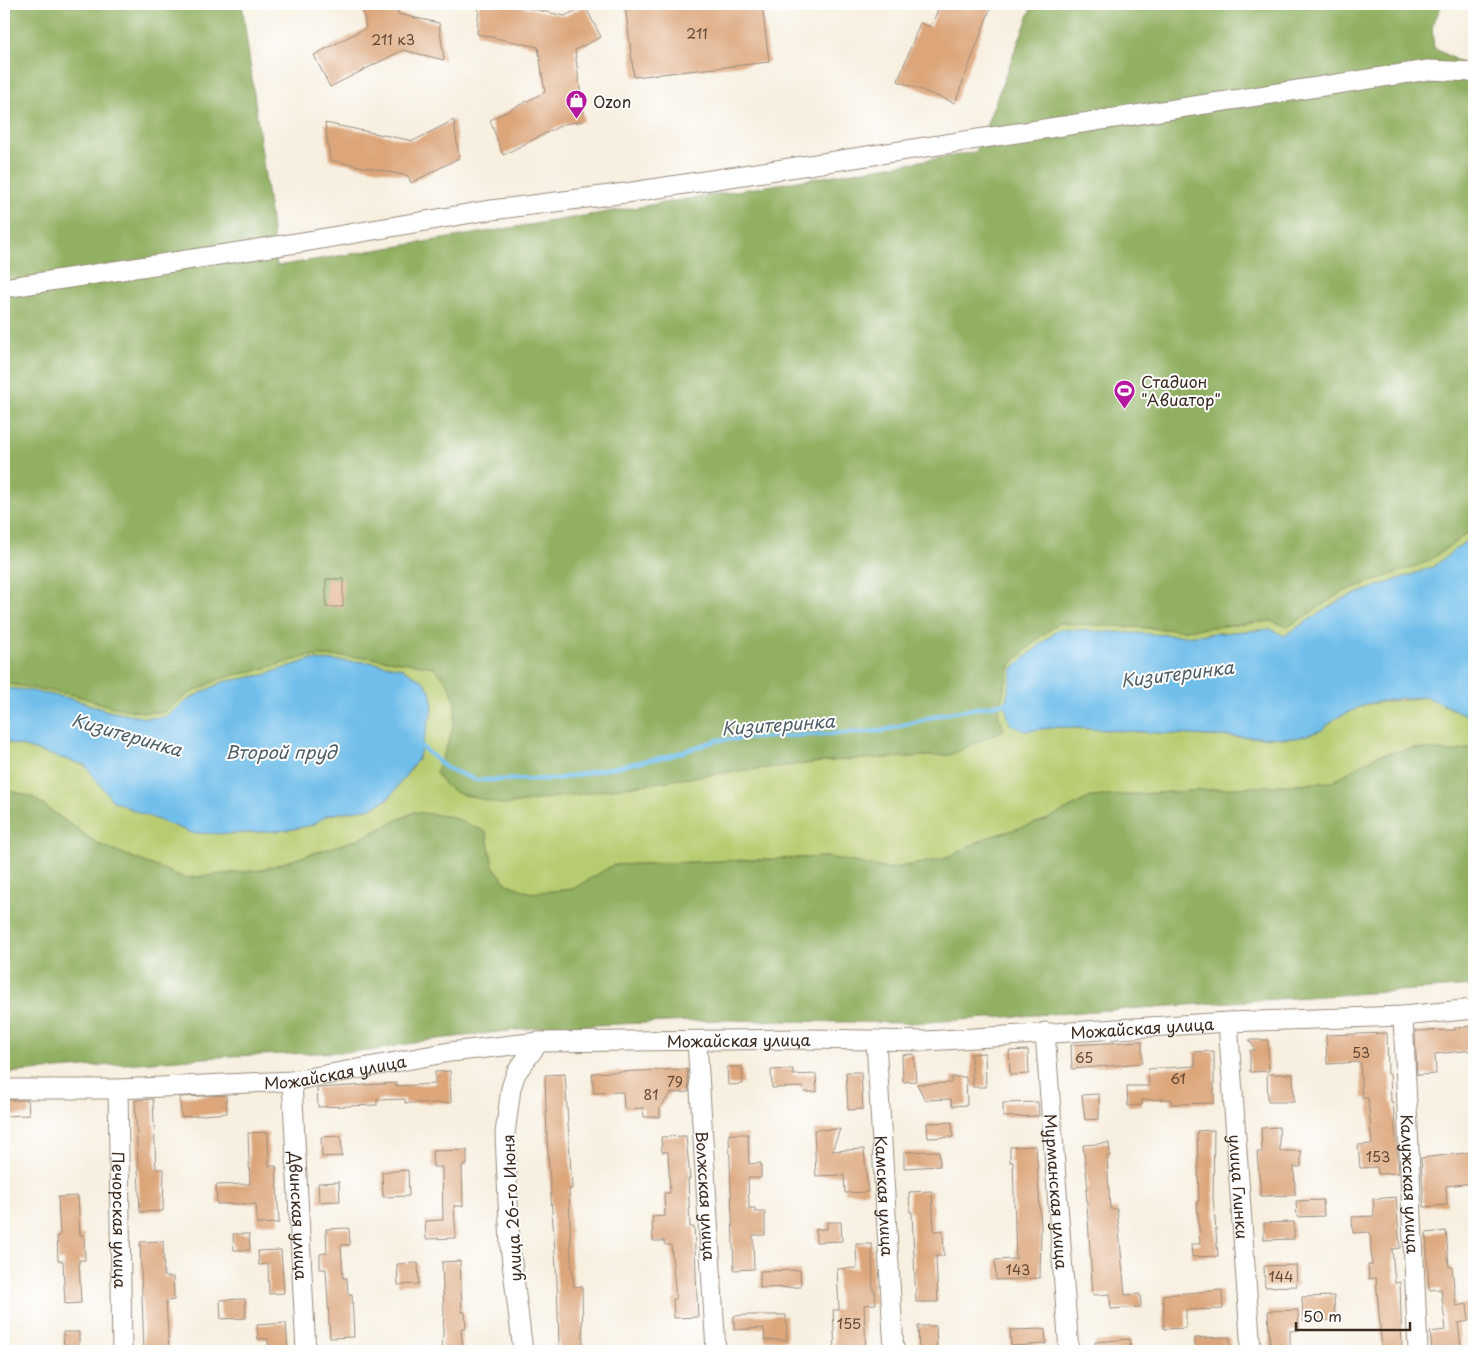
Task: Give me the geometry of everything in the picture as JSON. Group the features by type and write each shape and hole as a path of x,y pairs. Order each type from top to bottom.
{"street":[{"path":"4,288 303,242 484,211 626,193 1428,70 1474,72"},
{"name":"Можайская улица","path":"4,1089 118,1089 292,1080 450,1052 539,1042 927,1041 1045,1032 1228,1022 1403,1016 1474,1009"},
{"name":"Калужская улица","path":"1403,1016 1418,1351"},
{"name":"улица Глинки","path":"1228,1022 1250,1351"},
{"name":"Мурманская улица","path":"1045,1032 1069,1351"},
{"name":"Камская улица","path":"876,1040 894,1351"},
{"name":"Волжская улица","path":"697,1041 716,1351"},
{"name":"улица 26-го Июня","path":"523,1351 510,1246 505,1134 511,1088 516,1073 539,1042"},
{"name":"Двинская улица","path":"292,1080 306,1351"},
{"name":"Печорская улица","path":"118,1089 122,1351"}],"green space":[{"path":"4,4 242,4 277,266 976,152 1033,4 1442,4 1432,27 1434,48 1474,70 1474,528 1429,561 1342,592 1288,627 1272,621 1184,630 1059,623 1042,635 1010,665 998,713 1004,730 950,755 841,760 729,772 504,805 457,793 445,785 436,773 449,742 455,709 449,685 434,667 368,657 308,656 222,678 188,694 164,712 143,712 109,706 75,695 4,683"},
{"path":"1474,528 1474,535 1433,567 1342,599 1284,636 1270,629 1184,636 1025,731 1059,727 1209,736 1297,738 1322,730 1336,718 1366,704 1427,697 1466,715 1474,714 1474,747 1453,752 1414,748 1376,756 1332,782 1091,797 1046,820 986,838 947,858 889,869 828,857 613,865 573,889 531,893 507,884 493,866 486,832 452,817 414,812 359,839 261,870 185,878 98,844 32,797 4,789 4,741 85,765 112,800 135,811 162,820 232,834 288,830 312,825 328,815 372,808 389,798 418,759 433,707 430,691 336,661 309,660 264,675 223,682 191,698 165,718 145,718 108,711 73,699 27,690 4,688 4,683 75,695 109,706 143,712 164,712 188,694 222,678 308,656 368,657 434,667 451,688 456,709 449,742 436,773 504,804 729,772 841,760 950,755 998,713 1010,665 1042,635 1059,623 1184,630 1272,621 1288,627 1342,592 1429,561"},
{"path":"1474,747 1474,986 913,1023 718,1020 542,1027 429,1040 370,1051 231,1056 4,1073 4,789 32,797 98,844 185,878 261,870 359,839 414,812 452,817 486,832 493,866 507,884 531,893 573,889 613,865 828,857 889,869 947,858 986,838 1046,820 1091,797 1332,782 1376,756 1414,748 1453,752"}],"water":[{"path":"1474,535 1474,714 1466,715 1427,697 1402,698 1366,704 1336,718 1322,730 1297,738 1209,736 1059,727 1025,731 1010,724 1005,705 1013,668 1059,629 1184,636 1271,629 1284,636 1342,599 1433,567"},
{"name":"Второй пруд","path":"309,660 369,662 402,668 424,682 430,691 433,707 418,759 389,798 371,808 328,815 312,825 288,830 231,834 192,833 112,800 85,765 4,741 4,688 27,690 73,699 108,711 145,718 165,717 191,698 223,682 264,675"}],"building":[{"path":"362,4 397,4 398,14 439,23 444,60 403,50 330,87 314,55 366,28"},
{"path":"479,4 509,4 565,16 585,6 601,37 575,50 584,121 564,124 503,155 490,120 545,92 538,47 477,34"},
{"path":"625,4 762,4 769,62 634,77"},
{"path":"940,4 992,4 955,103 898,81 920,23 931,27"},
{"path":"454,120 459,158 411,183 408,176 330,160 325,123 413,141"},
{"path":"326,579 343,579 343,607 326,607"},
{"path":"1471,1026 1473,1050 1435,1054 1436,1074 1417,1075 1415,1031 1455,1030 1455,1028"},
{"path":"1387,1033 1388,1074 1390,1074 1391,1102 1393,1102 1399,1173 1378,1174 1377,1167 1360,1168 1358,1145 1372,1144 1368,1098 1362,1098 1360,1062 1327,1064 1326,1035"},
{"path":"1249,1040 1268,1040 1269,1071 1250,1072 1250,1050 1255,1050"},
{"path":"1142,1041 1142,1063 1072,1069 1071,1045"},
{"path":"1028,1050 1029,1074 1010,1075 1009,1051"},
{"path":"1214,1051 1214,1103 1171,1104 1171,1099 1142,1100 1142,1105 1128,1106 1127,1086 1149,1086 1148,1069 1195,1066 1194,1052"},
{"path":"985,1053 986,1087 973,1087 971,1054"},
{"path":"914,1054 916,1081 903,1082 902,1055"},
{"path":"727,1067 742,1067 743,1084 728,1085"},
{"path":"687,1069 689,1092 671,1093 660,1108 660,1117 644,1117 643,1108 624,1109 623,1092 594,1093 592,1073"},
{"path":"793,1069 793,1075 816,1074 817,1092 804,1092 803,1087 772,1088 771,1070"},
{"path":"450,1071 451,1103 405,1103 405,1099 377,1100 377,1105 318,1107 317,1088 396,1083 396,1086 435,1084 435,1072"},
{"path":"846,1072 861,1072 863,1109 848,1110"},
{"path":"565,1074 572,1189 569,1189 571,1259 574,1287 582,1286 583,1351 559,1351 557,1281 547,1139 545,1075"},
{"path":"1267,1074 1293,1074 1294,1102 1268,1102"},
{"path":"951,1077 966,1077 967,1105 952,1106 951,1099 925,1100 917,1084 951,1083"},
{"path":"1099,1094 1099,1119 1085,1120 1082,1095"},
{"path":"226,1095 227,1113 181,1117 180,1097"},
{"path":"153,1099 156,1169 164,1169 163,1211 140,1212 135,1100"},
{"path":"4,1100 28,1100 29,1115 4,1116"},
{"path":"1038,1102 1039,1116 1003,1117 1003,1103"},
{"path":"952,1122 953,1137 928,1138 927,1123"},
{"path":"1279,1127 1280,1151 1301,1151 1301,1167 1294,1167 1295,1195 1261,1196 1257,1152 1262,1152 1261,1128"},
{"path":"840,1129 832,1151 864,1149 868,1192 845,1193 844,1175 816,1176 814,1130"},
{"path":"1214,1130 1213,1196 1218,1256 1192,1257 1191,1244 1200,1244 1197,1202 1199,1201 1197,1131"},
{"path":"268,1132 269,1166 276,1166 279,1223 257,1224 256,1204 217,1204 216,1185 250,1184 248,1133"},
{"path":"729,1134 748,1134 749,1164 761,1163 761,1178 748,1178 749,1208 755,1208 755,1212 765,1212 765,1235 753,1235 754,1269 734,1270"},
{"path":"341,1136 342,1156 322,1157 321,1137"},
{"path":"686,1136 690,1179 688,1179 690,1227 694,1227 698,1317 674,1318 673,1299 676,1299 671,1245 665,1245 664,1241 653,1241 652,1217 665,1216 664,1193 670,1193 668,1152 662,1152 661,1137"},
{"path":"1109,1143 1110,1156 1107,1156 1110,1209 1117,1209 1125,1295 1140,1294 1141,1307 1111,1309 1110,1294 1093,1295 1086,1189 1088,1188 1083,1145"},
{"path":"1036,1146 1041,1227 1040,1278 996,1280 995,1260 1016,1259 1013,1162 1010,1162 1010,1147"},
{"path":"467,1150 467,1165 462,1166 463,1206 454,1206 456,1238 426,1239 425,1221 443,1220 442,1167 433,1167 432,1151"},
{"path":"939,1151 940,1166 904,1168 904,1152"},
{"path":"1474,1152 1474,1183 1446,1186 1447,1205 1424,1207 1421,1158"},
{"path":"408,1170 409,1196 383,1197 382,1172"},
{"path":"339,1182 340,1201 319,1202 318,1183"},
{"path":"932,1191 934,1231 943,1230 944,1256 936,1256 938,1302 916,1302 912,1212 910,1212 909,1192"},
{"path":"78,1196 80,1235 84,1235 85,1260 79,1260 81,1303 65,1304 63,1261 58,1261 57,1236 60,1236 58,1197"},
{"path":"1396,1197 1400,1248 1392,1249 1395,1283 1400,1282 1402,1351 1382,1351 1376,1278 1369,1279 1368,1265 1372,1265 1370,1232 1353,1233 1352,1217 1374,1216 1373,1199"},
{"path":"1323,1200 1324,1216 1297,1217 1296,1201"},
{"path":"827,1222 841,1222 842,1241 816,1242 816,1229 827,1229"},
{"path":"1294,1222 1294,1239 1264,1240 1264,1223"},
{"path":"349,1228 350,1245 341,1245 343,1278 347,1278 348,1294 352,1294 354,1337 330,1338 326,1269 320,1269 320,1254 327,1253 326,1229"},
{"path":"1446,1231 1449,1267 1452,1267 1456,1306 1467,1304 1469,1321 1458,1323 1461,1346 1432,1349 1430,1332 1446,1330 1441,1289 1429,1290 1426,1233"},
{"path":"233,1234 249,1234 250,1250 234,1250"},
{"path":"163,1241 164,1277 173,1277 174,1300 166,1301 169,1351 144,1351 140,1242"},
{"path":"856,1244 872,1244 873,1291 875,1291 876,1304 864,1305 866,1351 835,1351 833,1310 839,1310 837,1269 857,1268"},
{"path":"281,1250 284,1293 269,1294 268,1264 259,1265 258,1251"},
{"path":"460,1261 462,1312 465,1312 466,1329 461,1329 463,1351 442,1351 444,1313 442,1262"},
{"path":"418,1263 419,1284 398,1285 397,1264"},
{"path":"1296,1265 1297,1286 1265,1287 1264,1266"},
{"path":"800,1270 801,1287 760,1288 760,1271"},
{"path":"1222,1290 1223,1309 1186,1310 1186,1328 1164,1329 1163,1295"},
{"path":"1334,1296 1335,1320 1303,1321 1302,1297"},
{"path":"245,1299 246,1318 221,1319 220,1300"},
{"path":"1298,1310 1299,1330 1290,1331 1290,1351 1270,1351 1268,1311"},
{"path":"786,1315 787,1340 765,1340 764,1328 734,1330 734,1316"},
{"path":"286,1323 288,1351 268,1351 268,1339 258,1339 257,1325"},
{"path":"918,1326 936,1326 937,1351 919,1351"},
{"path":"1045,1329 1046,1344 1011,1346 1010,1330"},
{"path":"63,1332 79,1332 79,1348 64,1349"},
{"path":"1230,1337 1230,1351 1195,1351 1195,1338"},
{"path":"1130,1339 1131,1351 1096,1351 1095,1342"}],"waterway":[{"name":"Кизитеринка","path":"416,747 421,746 446,768 476,780 556,779 670,756 718,740 882,731 943,714 1012,702"}],"place":[{"name":"Ozon","path":"577,120"},
{"name":"Стадион \"Авиатор\"","path":"1125,409"}]}
